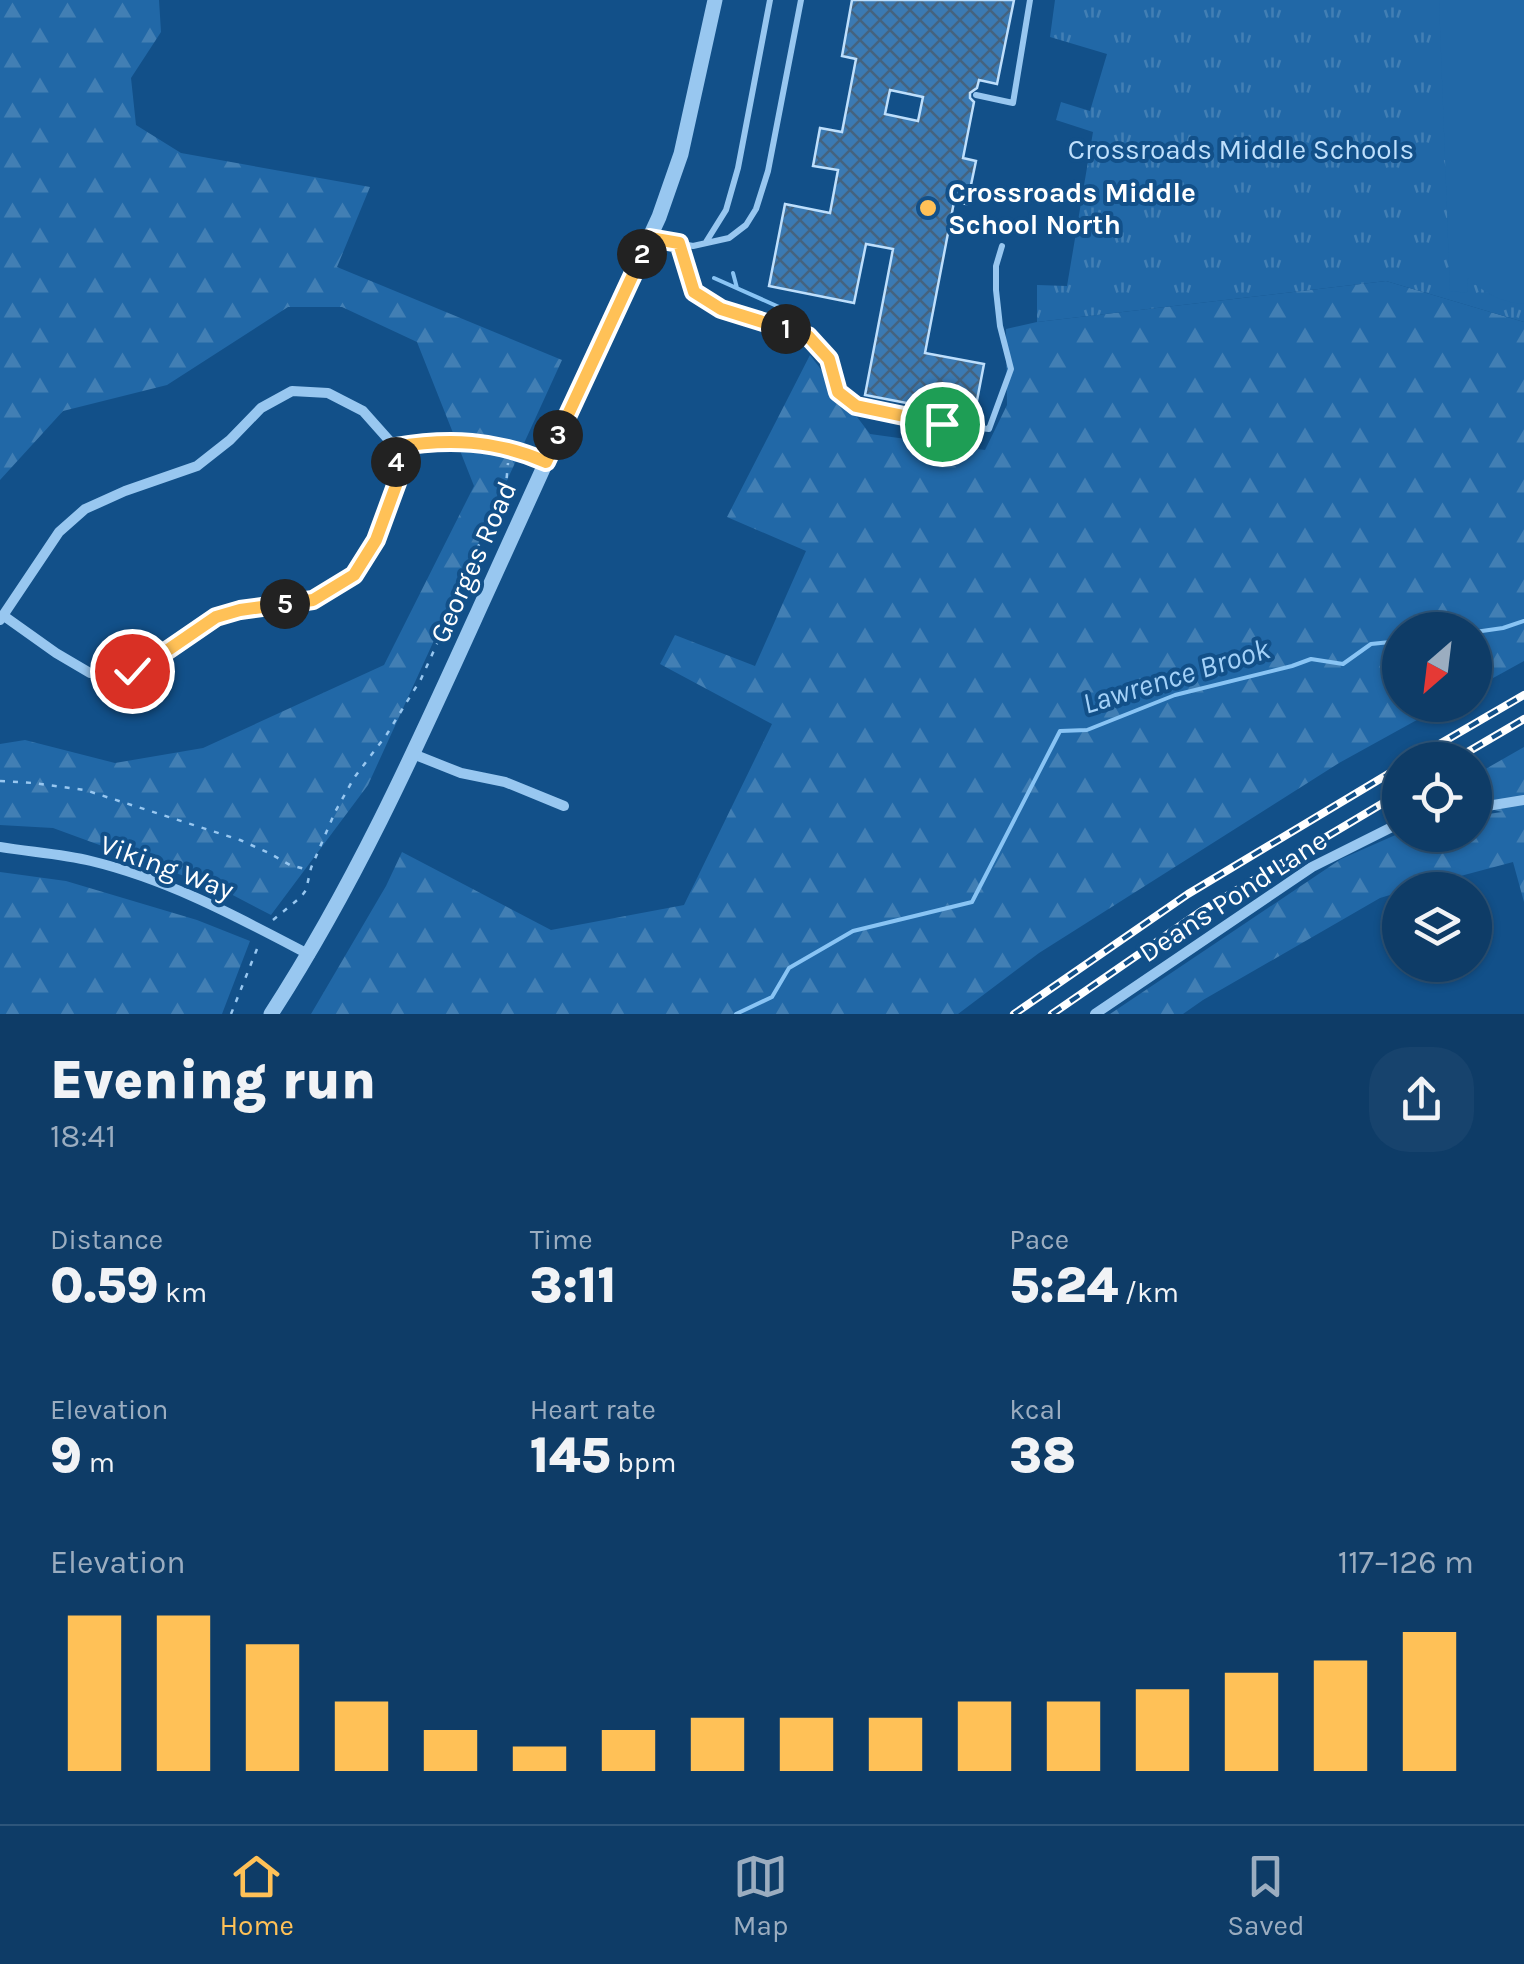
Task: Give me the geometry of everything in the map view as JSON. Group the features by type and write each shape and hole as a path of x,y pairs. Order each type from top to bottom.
{"street":[{"name":"Georges Road","path":"272,1014 360,865 650,238 681,154 715,0"},
{"path":"292,392 328,393 363,412 395,447 398,480 376,540 354,575 313,600 216,617 128,674 90,673 2,618 59,532 85,510 124,491 197,466 261,408 292,392"},
{"path":"395,447 429,441 470,442 513,449 546,462"},
{"path":"414,754 461,773 505,782 564,806"},
{"path":"1492,805 1524,800"},
{"name":"Deans Pond Lane","path":"1095,1014 1312,867 1382,832"},
{"name":"Viking Way","path":"0,848 89,860 143,876 204,899 310,955"}],"lane":[{"path":"705,244 726,210 738,168 770,0"},
{"path":"650,238 692,246 729,238 746,225 768,171 801,0"},
{"path":"976,95 1014,104 1030,0"},
{"path":"679,243 694,292 721,309 808,336 829,359 838,392 856,406 942,424 989,429 1010,369 996,290 996,266 1002,246"}],"path":[{"path":"271,922 301,897 335,812 421,680 462,574 506,496 508,463"},
{"path":"0,782 85,790 240,840 290,865 311,870"},
{"path":"231,1014 260,940"}],"green space":[{"path":"0,0 159,0 161,32 131,78 136,125 181,153 370,187 337,267 562,360 368,785 271,915 225,891 53,828 0,825 0,744 25,740 115,763 203,748 384,665 474,486 417,342 342,307 288,307 167,385 63,411 0,480"},
{"name":"Crossroads Middle Schools","path":"1055,0 1524,0 1524,322 1386,281 1037,322 1037,285 1067,286 1093,132 1056,120 1061,102 1090,111 1107,54 1050,37"},
{"path":"1439,0 1524,0 1524,304 1494,296 1468,278 1467,293 1450,291"},
{"path":"1386,281 1524,322 1524,661 1492,679 1492,612 1382,612 1382,722 1413,722 1339,763 1039,953 958,1014 311,1014 402,852 551,930 684,905 772,724 660,664 675,635 755,666 806,551 727,517 810,355 870,434 985,450 1007,405 1006,329 1037,322"},
{"path":"1524,747 1524,902 1513,862 1476,872 1382,872 1382,897 1183,1014 1110,1014 1341,859 1382,841 1382,852 1492,852 1492,813 1502,812 1492,809 1492,765"},
{"path":"0,872 66,881 197,920 250,941 222,1014 0,1014"}],"building":[{"name":"Crossroads Middle School North","path":"852,0 1014,0 997,84 979,80 970,93 974,102 963,158 976,161 967,204 954,202 925,353 984,364 974,416 865,395 893,249 866,244 854,303 769,286 785,204 830,213 838,170 813,166 820,128 842,132 856,59 842,56","holes":["890,90 923,97 918,121 885,114"]}],"waterway":[{"path":"733,273 737,288"},
{"path":"714,278 788,311"},
{"name":"Lawrence Brook","path":"1492,630 1524,621"},
{"name":"Lawrence Brook","path":"736,1014 772,997 789,968 853,931 972,902 1060,731 1087,730 1175,695 1311,659 1343,664 1371,644 1382,643"}],"railway":[{"path":"1443,742 1524,695"},
{"path":"1485,742 1524,719"},
{"path":"1014,1014 1188,894 1382,778"},
{"path":"1052,1014 1200,912 1382,804"}],"place":[{"name":"Crossroads Middle School North","path":"928,208"}],"route":[{"path":"132,671 216,617 313,600 354,575 376,540 398,480 395,447 429,441 470,442 513,449 546,462 650,238 679,243 694,292 721,309 808,336 829,359 838,392 856,406 942,424"}]}
